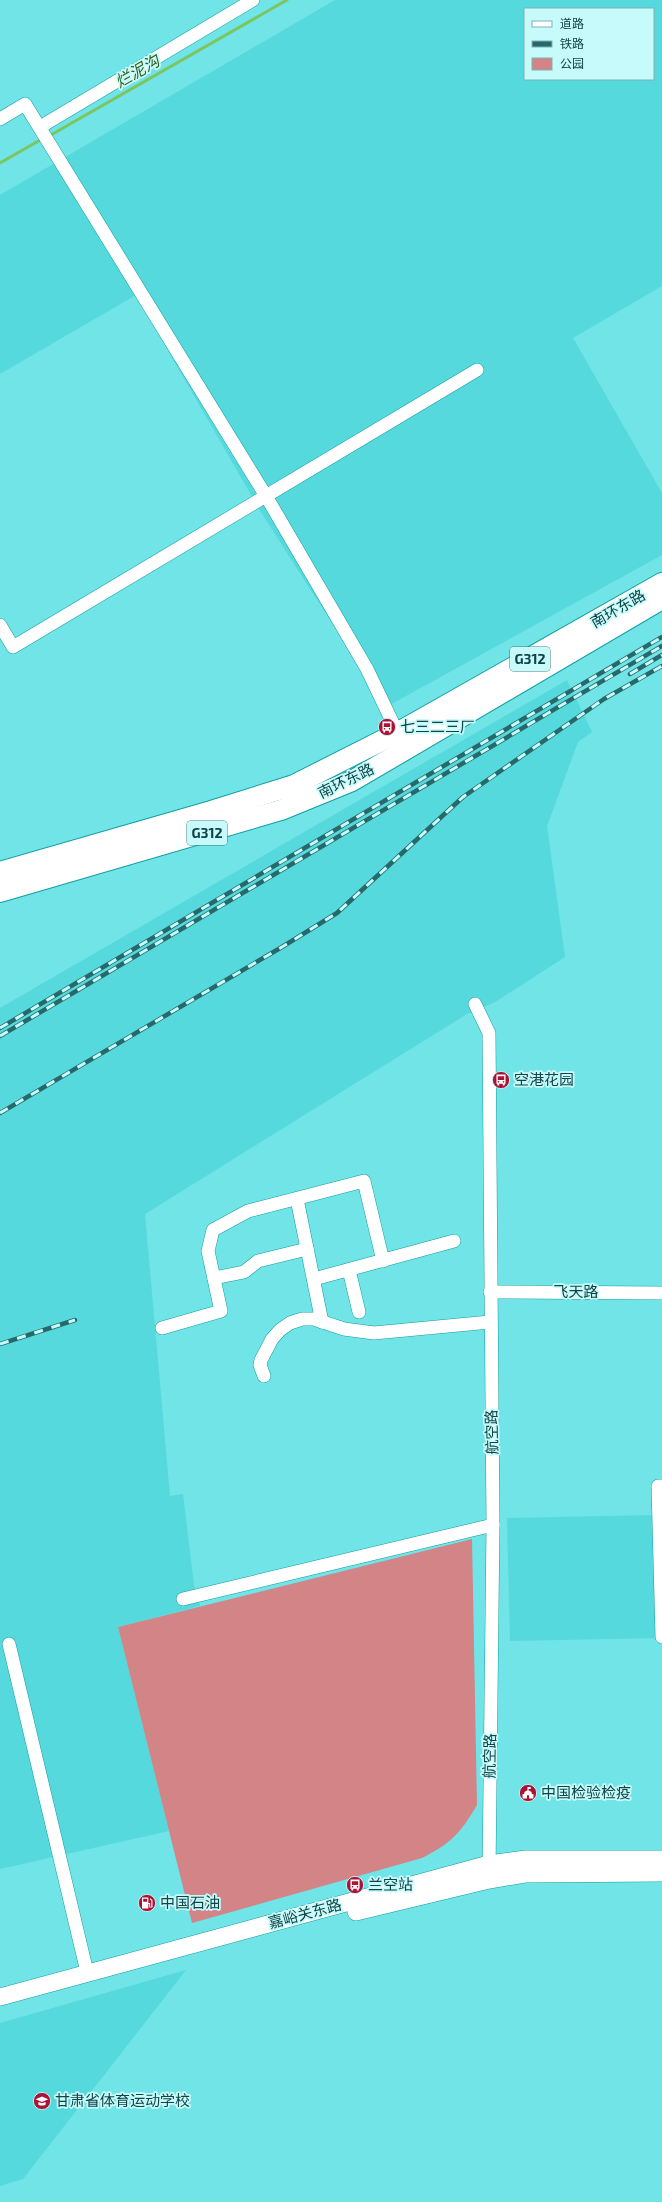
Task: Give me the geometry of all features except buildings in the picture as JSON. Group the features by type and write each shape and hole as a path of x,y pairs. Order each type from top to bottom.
{"highway":[{"name":"南环东路","path":"0,892 281,810 352,780 401,742 662,583"},
{"name":"南环东路","path":"0,872 294,785 401,742 662,599"}],"main road":[{"name":"嘉峪关东路","path":"0,2008 197,1953 401,1900 526,1859 662,1859"},
{"name":"嘉峪关东路","path":"0,1996 88,1972 489,1872 525,1874 662,1873"}],"street":[{"path":"40,127 253,0"},
{"path":"0,119 26,104 61,164 266,496 367,669 401,742"},
{"path":"0,625 13,647 477,370"},
{"name":"航空路","path":"475,1004 489,1033 490,1322 493,1525 489,1872"},
{"path":"162,1328 221,1312 208,1252 213,1230 248,1211 364,1181 383,1260"},
{"path":"297,1199 322,1322"},
{"path":"314,1279 454,1241"},
{"path":"214,1278 244,1272 258,1261 307,1248"},
{"path":"348,1270 359,1312"},
{"name":"飞天路","path":"490,1292 662,1293"},
{"path":"264,1376 260,1365 272,1339 280,1330 290,1323 302,1319 314,1319 344,1329 374,1333 490,1322"},
{"path":"662,1486 658,1486 662,1637"},
{"path":"182,1599 493,1525"},
{"path":"9,1644 88,1972"}],"shaded area":[{"path":"335,0 662,0 662,286 573,338 662,493 662,555 386,707 262,514 136,295 0,374 0,195"},
{"path":"567,680 592,732 578,742 547,826 565,957 495,1002 467,1014 145,1214 170,1496 183,1494 194,1585 200,1606 118,1627 169,1831 0,1869 0,1008"},
{"path":"657,1515 660,1638 510,1641 507,1518"},
{"name":"甘肃省体育运动学校","path":"186,1970 23,2179 0,2186 0,2023"}],"green space":[{"path":"472,1539 477,1805 460,1831 448,1842 422,1858 192,1923 118,1627"}],"waterway":[{"name":"烂泥沟","path":"49,136 287,0"},
{"name":"烂泥沟","path":"0,163 42,139"}],"railway":[{"path":"0,1028 662,637"},
{"path":"0,1036 662,646"},
{"path":"630,674 662,655"},
{"path":"0,1113 337,913 463,797 604,699 662,666"},
{"path":"0,1344 75,1320"}],"place":[{"name":"七三二三厂","path":"387,727"},
{"name":"空港花园","path":"501,1080"},
{"name":"中国检验检疫","path":"528,1793"},
{"name":"兰空站","path":"355,1885"},
{"name":"中国石油","path":"147,1903"},
{"name":"甘肃省体育运动学校","path":"42,2101"}]}
